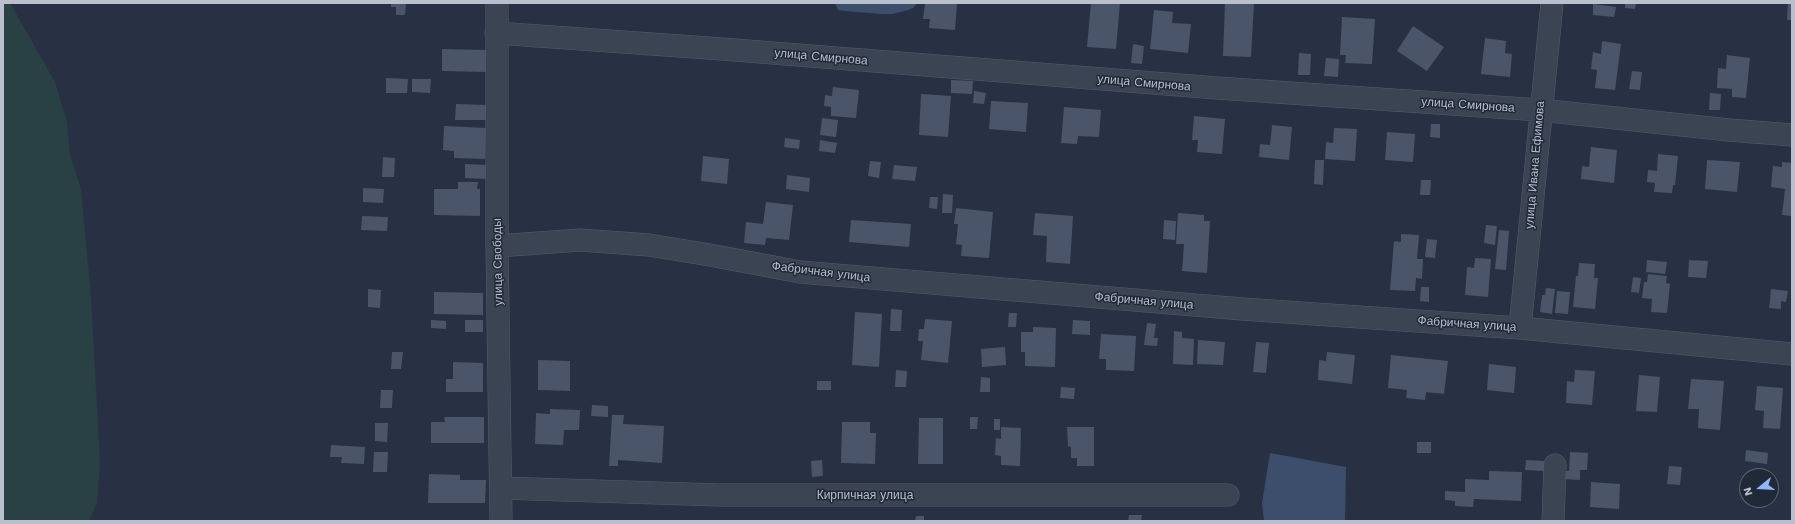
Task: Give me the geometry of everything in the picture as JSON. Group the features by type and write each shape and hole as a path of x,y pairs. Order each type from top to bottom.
{"street":[{"name":"улица Свободы","path":"496,3 497,246 501,521"},
{"name":"улица Ивана Ефимова","path":"1520,328 1540,110 1552,3"},
{"name":"улица Смирнова","path":"496,33 1217,88 1540,110 1729,130 1792,135"},
{"name":"Фабричная улица","path":"497,246 580,240 649,245 710,254 800,272 1242,309 1520,328 1792,354"},
{"path":"1554,521 1555,465"},
{"name":"Кирпичная улица","path":"501,488 718,495 1228,495"}],"green space":[{"path":"3,3 10,3 55,82 67,122 70,155 81,189 91,297 100,463 97,503 89,521 3,521"}],"water":[{"path":"835,3 917,3 913,8 908,10 893,14 882,14 838,10"},
{"path":"1270,453 1346,467 1345,521 1264,521 1262,503"}],"building":[{"path":"391,3 406,3 405,15 396,15 396,7 391,7"},
{"path":"925,3 957,3 955,30 929,28 930,19 923,19"},
{"path":"1091,3 1120,3 1116,49 1087,47"},
{"path":"1225,3 1254,3 1251,57 1223,56"},
{"path":"1625,3 1636,3 1635,9 1625,8"},
{"path":"1788,3 1792,3 1792,20 1787,20"},
{"path":"1593,4 1616,7 1614,17 1593,15"},
{"path":"1154,10 1173,12 1172,23 1191,24 1188,53 1150,49"},
{"path":"1342,17 1375,19 1372,64 1345,63 1346,55 1340,55"},
{"path":"1413,26 1444,47 1427,71 1397,51"},
{"path":"1485,38 1506,41 1505,53 1512,54 1510,77 1481,74"},
{"path":"1602,41 1621,44 1615,90 1595,88 1597,70 1591,69 1593,52 1601,54"},
{"path":"1133,44 1144,46 1142,64 1131,63"},
{"path":"442,49 487,50 487,72 442,71"},
{"path":"1299,53 1311,54 1310,75 1298,75"},
{"path":"1727,55 1750,58 1746,98 1732,97 1732,89 1717,88 1718,68 1726,69"},
{"path":"1326,58 1339,59 1338,77 1324,76"},
{"path":"1632,71 1642,72 1640,90 1629,89"},
{"path":"386,78 408,79 407,93 386,93"},
{"path":"412,79 431,79 430,93 412,92"},
{"path":"951,80 973,81 972,94 951,93"},
{"path":"833,87 859,90 856,118 831,116 831,107 824,106 825,95 832,96"},
{"path":"974,91 986,93 984,104 973,103"},
{"path":"1710,93 1721,94 1720,110 1709,110"},
{"path":"921,94 951,96 948,137 919,135"},
{"path":"991,101 1028,103 1026,132 989,129"},
{"path":"456,104 487,105 486,120 455,120"},
{"path":"1064,107 1101,110 1099,137 1078,136 1077,144 1061,143"},
{"path":"1194,116 1225,119 1222,154 1197,152 1198,140 1192,140"},
{"path":"822,118 838,120 836,137 820,135"},
{"path":"1431,124 1440,124 1440,138 1430,137"},
{"path":"1272,125 1292,127 1289,160 1259,157 1260,144 1270,145"},
{"path":"444,126 486,128 485,159 454,158 454,151 443,150"},
{"path":"1334,128 1357,129 1355,161 1325,159 1326,142 1333,143"},
{"path":"1387,132 1415,134 1413,162 1385,160"},
{"path":"785,138 800,140 799,149 784,147"},
{"path":"820,140 837,143 835,153 819,151"},
{"path":"1591,147 1617,150 1614,183 1581,179 1582,166 1589,167"},
{"path":"1658,154 1678,156 1675,185 1673,185 1672,193 1654,192 1655,183 1647,182 1648,170 1657,171"},
{"path":"703,156 729,159 727,184 701,181"},
{"path":"383,157 395,158 394,177 382,177"},
{"path":"1315,160 1324,160 1323,185 1314,184"},
{"path":"1707,160 1740,162 1737,192 1705,189"},
{"path":"870,161 881,162 879,178 868,176"},
{"path":"1782,162 1792,163 1792,216 1782,215 1785,189 1771,187 1773,166 1782,167"},
{"path":"465,164 487,165 487,179 465,178"},
{"path":"894,165 917,167 915,181 892,179"},
{"path":"787,175 810,178 809,192 786,189"},
{"path":"1421,180 1431,180 1430,195 1420,195"},
{"path":"458,182 478,182 477,189 480,189 480,216 434,215 434,189 458,189"},
{"path":"363,188 384,189 383,203 363,202"},
{"path":"943,194 953,195 952,213 942,213"},
{"path":"930,197 938,197 937,209 929,208"},
{"path":"766,202 793,205 789,240 766,238 765,245 744,243 746,222 763,224"},
{"path":"956,208 993,212 989,258 961,256 962,245 956,244 958,224 954,224"},
{"path":"1035,213 1073,216 1070,264 1046,262 1047,236 1033,235"},
{"path":"1178,213 1204,215 1204,221 1210,221 1207,273 1182,271 1184,244 1176,244"},
{"path":"362,216 388,217 387,231 361,230"},
{"path":"851,220 911,224 909,247 849,242"},
{"path":"1164,220 1176,221 1175,240 1163,239"},
{"path":"1486,225 1497,226 1495,245 1484,243"},
{"path":"1499,230 1509,231 1506,270 1495,269"},
{"path":"1401,234 1419,235 1417,259 1423,259 1422,279 1416,278 1415,291 1390,290 1394,241 1401,242"},
{"path":"1427,239 1437,240 1435,258 1425,257"},
{"path":"1475,258 1491,259 1488,297 1465,295 1467,267 1474,268"},
{"path":"1647,260 1667,262 1665,274 1646,272"},
{"path":"1689,260 1708,261 1706,278 1688,277"},
{"path":"1579,263 1595,264 1594,278 1598,278 1595,309 1573,307 1576,276 1578,276"},
{"path":"1648,274 1667,276 1666,283 1670,284 1667,313 1651,312 1652,299 1642,298 1644,282 1647,282"},
{"path":"1633,277 1641,278 1639,293 1631,292"},
{"path":"1421,287 1429,287 1429,302 1420,301"},
{"path":"1546,288 1555,289 1552,314 1540,312 1542,295 1545,295"},
{"path":"368,289 381,290 380,308 368,307"},
{"path":"1771,289 1788,291 1786,302 1781,301 1781,309 1769,308"},
{"path":"1557,291 1570,292 1568,314 1555,313"},
{"path":"434,292 483,293 483,315 434,314"},
{"path":"891,309 902,310 901,331 890,331"},
{"path":"855,312 882,314 879,367 852,365"},
{"path":"1009,313 1017,313 1016,327 1008,327"},
{"path":"925,319 952,321 948,363 921,360 923,341 918,341 919,329 924,329"},
{"path":"431,320 446,321 446,329 431,328"},
{"path":"465,320 483,320 483,332 465,332"},
{"path":"1073,320 1090,321 1090,335 1072,334"},
{"path":"1147,323 1156,324 1154,338 1158,338 1157,346 1144,345"},
{"path":"1033,327 1056,328 1055,367 1025,366 1025,352 1021,352 1021,332 1033,332"},
{"path":"1174,331 1182,332 1182,338 1194,339 1193,365 1173,364"},
{"path":"1101,334 1136,336 1134,371 1106,370 1106,359 1099,359"},
{"path":"1198,340 1225,342 1223,365 1197,364"},
{"path":"1256,342 1269,343 1266,373 1253,372"},
{"path":"1005,347 1006,365 982,367 981,349"},
{"path":"392,352 403,352 401,369 391,369"},
{"path":"1327,352 1355,355 1352,384 1318,380 1319,360 1326,361"},
{"path":"1391,355 1448,361 1444,394 1426,392 1425,400 1406,398 1407,390 1388,388"},
{"path":"538,360 570,361 570,391 538,390"},
{"path":"453,362 483,363 483,392 446,392 446,379 453,379"},
{"path":"1489,364 1516,367 1514,393 1487,390"},
{"path":"896,370 907,371 906,387 895,387"},
{"path":"1575,370 1595,371 1592,405 1566,403 1567,381 1574,382"},
{"path":"1639,375 1660,377 1657,412 1636,411"},
{"path":"981,377 990,378 990,392 980,392"},
{"path":"1691,379 1724,381 1720,430 1698,428 1699,409 1688,409"},
{"path":"817,381 831,381 831,390 817,390"},
{"path":"1757,386 1783,388 1780,429 1763,428 1764,411 1755,410"},
{"path":"1061,387 1075,388 1074,399 1060,398"},
{"path":"381,390 393,390 392,408 380,408"},
{"path":"592,405 608,406 608,417 591,416"},
{"path":"550,409 580,410 579,430 564,430 563,445 535,444 536,413 550,414"},
{"path":"612,415 624,415 623,424 664,426 662,463 618,460 618,466 609,466"},
{"path":"444,417 484,417 484,443 431,443 431,422 445,422"},
{"path":"970,417 978,417 977,429 970,429"},
{"path":"919,418 943,418 943,464 918,464"},
{"path":"994,419 1000,419 1000,430 994,430"},
{"path":"842,422 870,422 870,433 876,433 875,464 841,463"},
{"path":"375,423 388,423 387,442 375,441"},
{"path":"1001,427 1021,428 1020,466 1001,465 1001,456 995,455 996,438 1001,439"},
{"path":"1067,427 1094,427 1094,466 1077,466 1077,458 1071,458 1071,447 1068,446"},
{"path":"1417,442 1431,442 1431,453 1417,453"},
{"path":"331,445 365,447 364,464 341,463 342,457 330,457"},
{"path":"1746,450 1768,453 1767,464 1745,461"},
{"path":"374,452 388,452 387,472 373,472"},
{"path":"1570,452 1588,453 1587,470 1580,470 1580,480 1563,479 1563,471 1569,471"},
{"path":"822,460 823,476 812,477 811,461"},
{"path":"1526,460 1544,461 1544,471 1525,470"},
{"path":"1669,466 1682,467 1680,485 1667,484"},
{"path":"1489,471 1522,472 1521,501 1474,499 1473,507 1455,506 1455,501 1445,500 1445,491 1465,492 1465,479 1489,480"},
{"path":"429,474 460,475 460,480 486,480 485,503 428,503"},
{"path":"1591,482 1620,484 1619,509 1590,507"},
{"path":"1129,515 1142,515 1141,521 1128,521"},
{"path":"916,516 924,516 924,521 915,521"}]}
